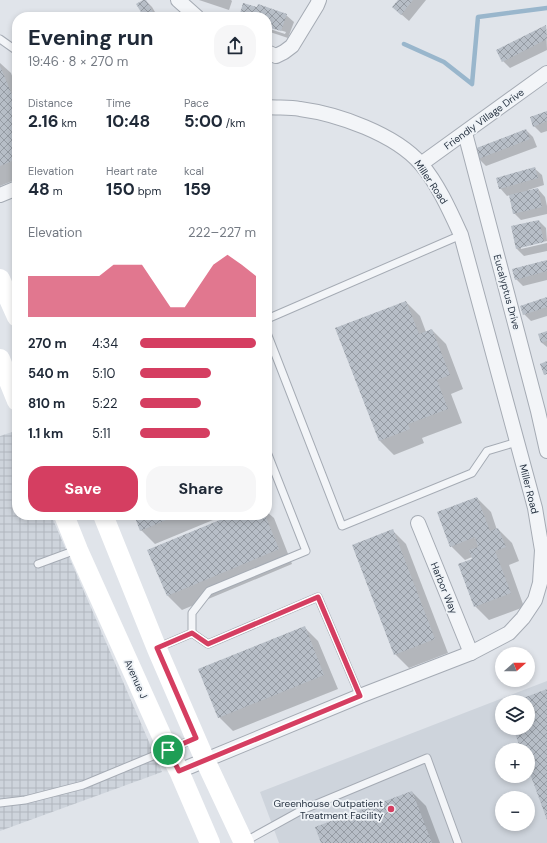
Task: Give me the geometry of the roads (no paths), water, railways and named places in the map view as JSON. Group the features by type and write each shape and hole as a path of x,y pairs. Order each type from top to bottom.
{"street":[{"path":"178,0 191,12"},
{"path":"272,54 276,56 292,46 319,0"},
{"name":"Friendly Village Drive","path":"421,164 547,73"},
{"name":"Miller Road","path":"179,771 360,696 471,654 509,633 523,618 535,600 540,583 542,550 535,508 460,235 449,208 421,164 409,153 387,138 340,118 300,109 272,107"},
{"name":"Eucalyptus Drive","path":"465,133 543,409 547,451"},
{"path":"0,195 12,190"},
{"path":"0,279 12,307"},
{"path":"0,359 12,389"},
{"name":"Avenue J","path":"66,520 78,550 168,750 179,771 210,843"},
{"path":"105,520 157,648 205,760 244,842"},
{"name":"Harbor Way","path":"418,523 471,654"}],"lane":[{"path":"0,39 12,48"},
{"path":"272,317 460,235"},
{"path":"272,346 342,526 472,473 487,451 517,442"},
{"path":"192,633 192,613 209,591 306,551 272,465"},
{"path":"38,564 78,550"},
{"path":"192,633 208,644 318,597 360,696"},
{"path":"157,648 192,633"},
{"path":"0,803 25,800 84,785 196,738"},
{"path":"244,842 302,810 427,758 458,843"}],"waterway":[{"path":"404,44 444,62 472,84 478,17 547,8"}],"place":[{"name":"Greenhouse Outpatient Treatment Facility","path":"391,809"}]}
